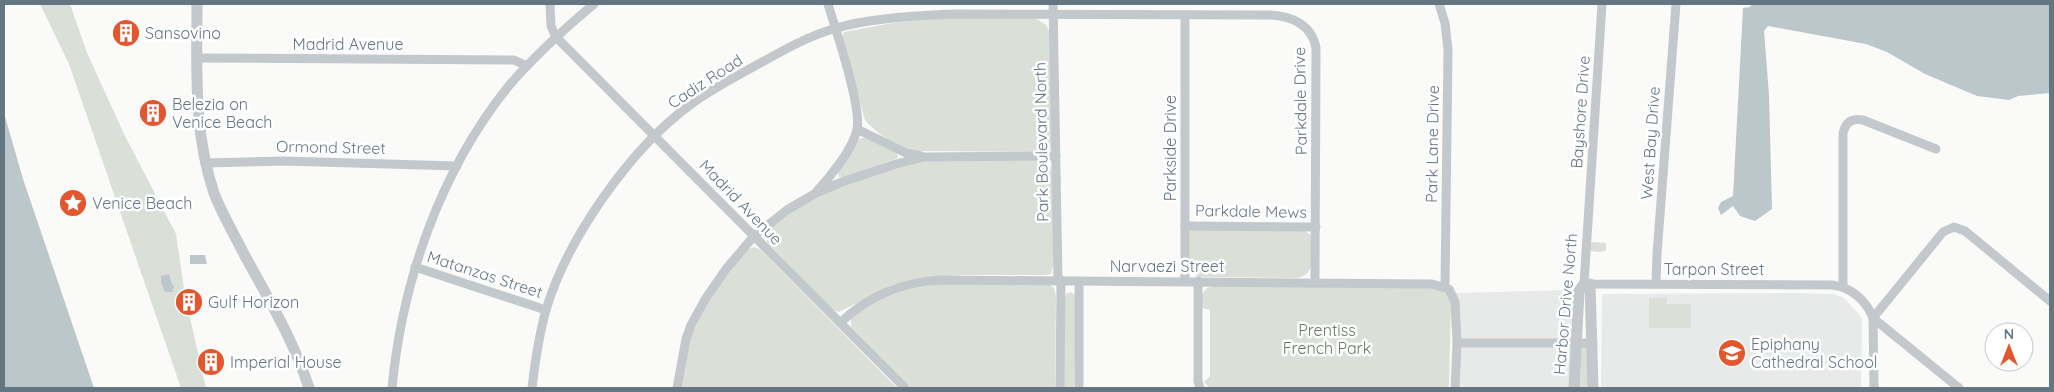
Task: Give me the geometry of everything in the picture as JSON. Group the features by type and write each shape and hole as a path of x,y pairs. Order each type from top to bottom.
{"street":[{"path":"197,4 198,119 205,163 214,194 297,356 309,388"},
{"path":"550,4 551,26 556,37"},
{"path":"392,388 400,325 415,267 431,223 457,166 494,107 527,66 556,37 594,4"},
{"path":"816,193 828,179 848,148 857,128 858,111 828,4"},
{"name":"Park Boulevard North","path":"1053,4 1060,388"},
{"name":"Park Lane Drive","path":"1439,4 1445,23 1448,50 1445,287"},
{"name":"Bayshore Drive","path":"1588,222 1602,4"},
{"name":"West Bay Drive","path":"1656,284 1676,4"},
{"name":"Cadiz Road","path":"532,388 546,310 569,256 589,220 626,170 655,136 689,106 730,80 793,46 835,28 929,15 1053,14"},
{"name":"Parkdale Drive","path":"1053,14 1279,16 1298,22 1312,35 1317,53 1315,282"},
{"name":"Parkside Drive","path":"1185,281 1186,15"},
{"name":"Madrid Avenue","path":"556,37 905,388"},
{"name":"Madrid Avenue","path":"197,58 514,60 527,66"},
{"path":"1874,388 1873,318 1867,305 1853,292 1843,287 1843,134 1846,125 1852,120 1863,120 1936,149"},
{"path":"857,128 906,153 924,157 1056,156"},
{"path":"677,388 682,352 691,325 716,282 754,236 782,214 816,193 880,168 924,157"},
{"name":"Ormond Street","path":"205,163 294,161 457,166"},
{"name":"Harbor Drive North","path":"1588,222 1587,284 1593,343 1593,388"},
{"name":"Parkdale Mews","path":"1185,226 1316,227"},
{"path":"1873,318 1943,232 1951,227 1957,227 1965,231 2050,301"},
{"name":"Matanzas Street","path":"415,267 546,310"},
{"name":"Narvaezi Street","path":"840,323 856,309 877,296 919,283 949,279 1315,282 1432,284 1445,287"},
{"path":"1079,280 1079,388"},
{"path":"1198,281 1198,381 1200,388"},
{"name":"Harbor Drive North","path":"1574,388 1579,291 1587,284"},
{"name":"Tarpon Street","path":"1587,284 1832,285 1843,287"},
{"path":"1445,287 1452,293 1455,302 1457,343 1455,388"},
{"path":"1873,318 1959,388"},
{"path":"1457,343 1593,343"}],"shaded area":[{"path":"1752,4 2050,4 2050,93 2018,96 2009,100 1977,96 1925,74 1887,52 1866,44 1768,26 1764,31 1769,95 1772,209 1755,221 1740,216 1733,206 1721,215 1718,208 1721,202 1733,196 1743,8 1750,7"},
{"path":"4,113 23,179 94,388 4,388"},
{"path":"190,255 205,255 207,264 190,264"},
{"path":"169,274 174,286 172,292 165,292 161,283 161,276"},
{"path":"1574,290 1570,343 1570,388 1459,388 1455,293"},
{"name":"Epiphany Cathedral School","path":"1602,294 1834,294 1844,298 1862,318 1861,388 1601,388"}],"green space":[{"path":"40,4 70,4 87,53 125,136 176,234 185,296 206,388 181,388 69,64"},
{"path":"942,18 1035,18 1046,25 1050,34 1052,145 1050,150 1044,152 914,151 887,139 865,120 842,37 844,32 898,22"},
{"path":"866,138 897,153 898,158 843,178 839,177 838,173 858,140"},
{"path":"931,160 1041,160 1050,166 1053,177 1053,267 1051,274 928,277 892,285 839,312 833,310 767,242 767,230 824,194 887,170"},
{"path":"1192,229 1305,231 1312,236 1313,256 1311,268 1303,276 1297,278 1198,277 1189,268 1189,231"},
{"path":"1590,243 1606,243 1606,250 1600,252 1591,251"},
{"path":"754,247 760,249 897,388 681,388 691,335 718,285 748,249"},
{"path":"937,284 1050,285 1054,288 1056,296 1055,388 911,388 851,327 851,319 880,299 914,288"},
{"name":"Prentiss French Park","path":"1214,286 1433,288 1447,293 1451,301 1449,386 1447,388 1209,388 1204,382 1210,376 1210,310 1202,308 1202,294 1207,288"},
{"path":"1071,292 1076,296 1074,388 1064,388 1065,297 1066,294"},
{"path":"1649,298 1667,298 1667,304 1691,304 1691,328 1649,328"},
{"path":"1580,346 1587,346 1588,388 1578,388"}],"place":[{"name":"Sansovino","path":"126,33"},
{"name":"Belezia on Venice Beach","path":"153,113"},
{"name":"Venice Beach","path":"73,203"},
{"name":"Gulf Horizon","path":"189,302"},
{"name":"Epiphany Cathedral School","path":"1732,353"},
{"name":"Imperial House","path":"211,362"}]}
